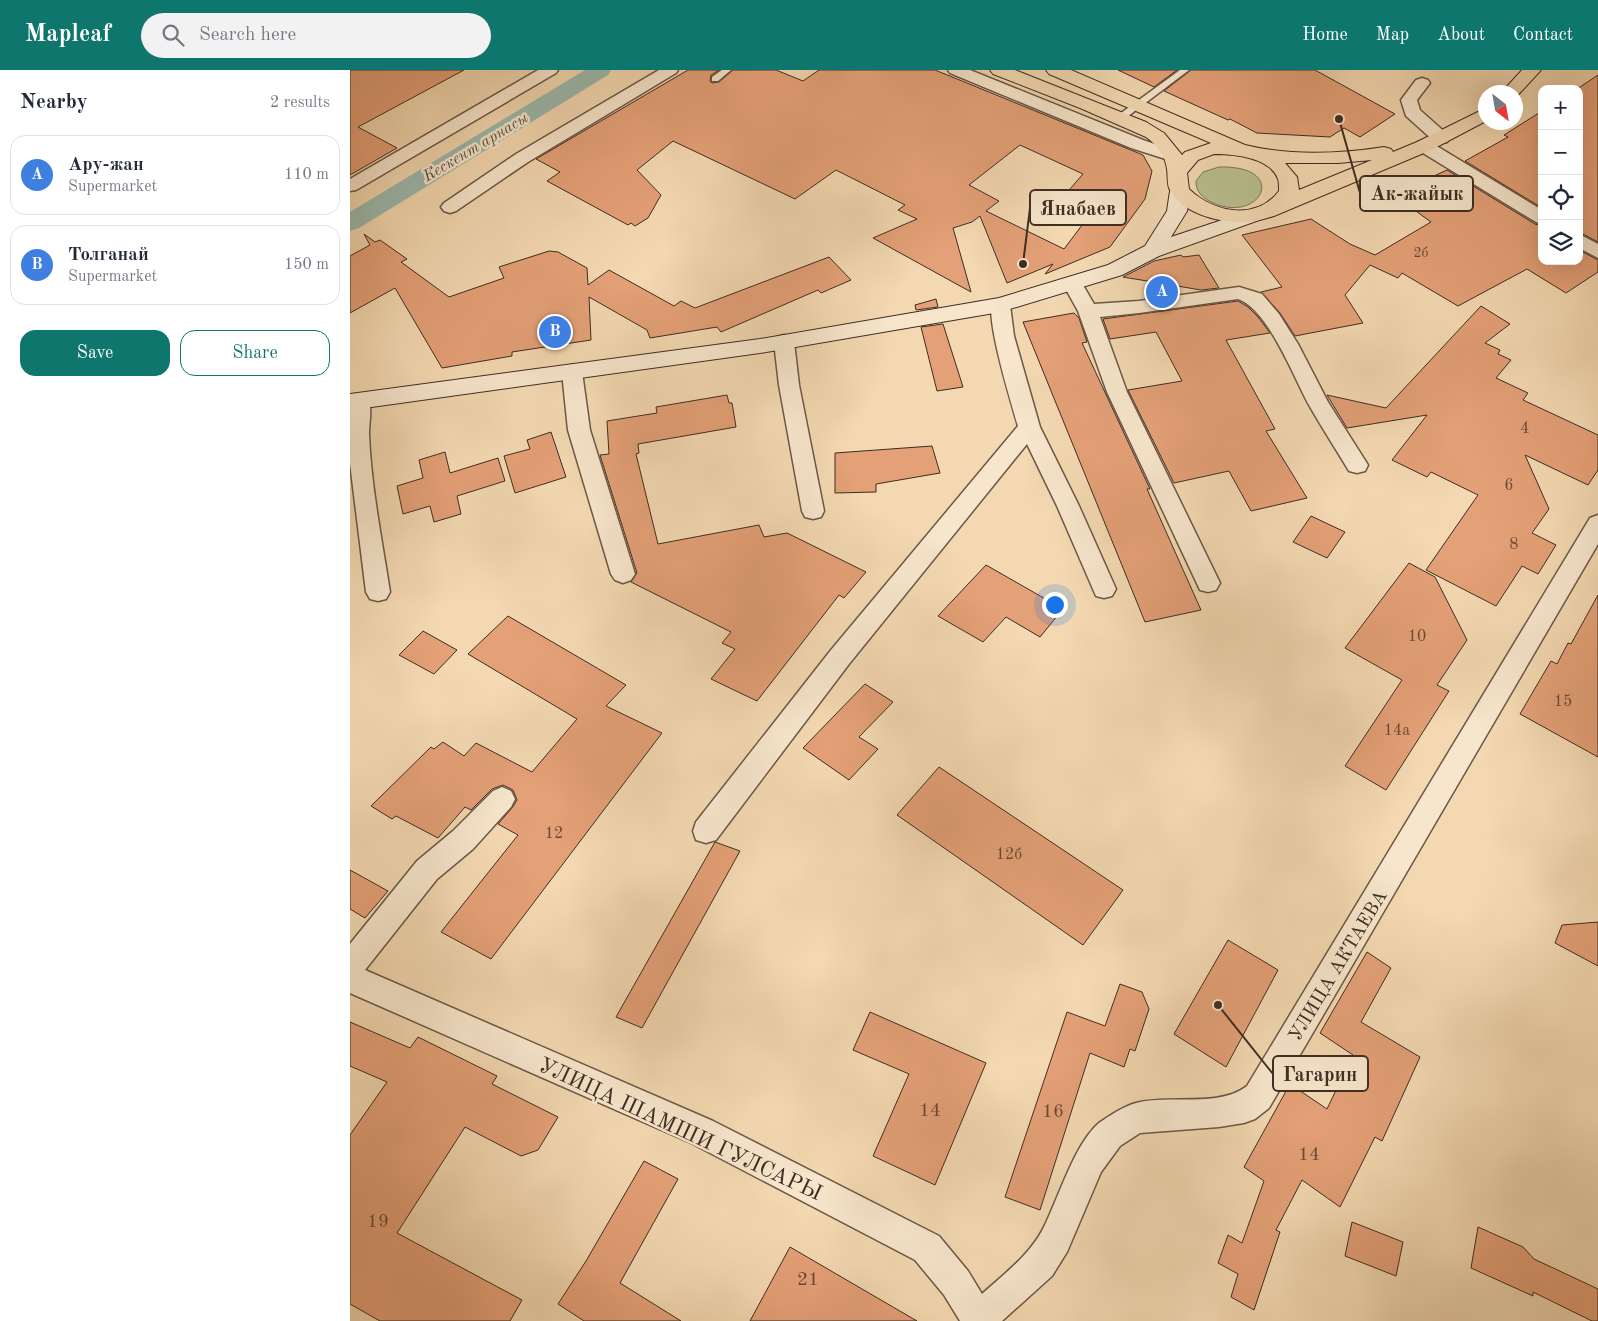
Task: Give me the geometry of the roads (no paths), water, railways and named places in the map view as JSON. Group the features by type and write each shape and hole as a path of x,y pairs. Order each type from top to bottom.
{"main road":[{"path":"999,70 1152,132 1169,148 1176,173 1190,200 1203,208 1220,214 1255,215"},
{"path":"1054,70 1274,161 1289,179 1290,189 1286,198 1278,206"},
{"path":"1518,85 1532,70"},
{"path":"355,402 784,342 1000,305 1115,270 1152,251 1278,206 1432,142 1478,117"},
{"path":"1152,251 1177,211 1176,173 1181,164 1189,157 1200,152 1228,148 1301,158 1336,158 1371,155 1432,142"}],"street":[{"path":"517,70 534,79"},
{"path":"350,186 550,70"},
{"path":"450,207 522,158 670,70"},
{"path":"956,70 1136,144 1176,173"},
{"path":"1422,83 1409,100 1412,112 1432,142 1538,215"},
{"path":"1583,243 1598,252"},
{"path":"1073,284 1088,311 1117,392 1208,583"},
{"path":"1088,311 1139,307 1239,293 1255,298 1272,319 1291,349 1319,404 1357,465"},
{"path":"1000,305 1004,336 1029,427 1068,506 1104,588"},
{"path":"784,342 789,385 813,511"},
{"path":"572,372 579,430 624,574"},
{"path":"355,402 358,419 359,449 378,592"},
{"path":"706,831 840,657 1029,427"},
{"name":"УЛИЦА АКТАЕВА","path":"978,1320 1040,1264 1055,1240 1090,1162 1109,1135 1136,1118 1219,1112 1244,1108 1258,1097 1598,524"},
{"path":"350,966 427,870 463,840 502,798"},
{"name":"УЛИЦА ШАМШИ ГУЛСАРЫ","path":"350,978 702,1132 927,1248 956,1283 978,1320"}],"lane":[{"path":"715,78 727,70"},
{"path":"1120,118 1186,70"}],"waterway":[{"name":"Кескент арнасы","path":"350,223 600,70"}],"place":[{"name":"Ак-жайык","path":"1339,119"},
{"name":"Янабаев","path":"1023,264"},
{"name":"Ару-жан","path":"1162,292"},
{"name":"Толганай","path":"555,332"},
{"name":"Гагарин","path":"1218,1005"}]}
